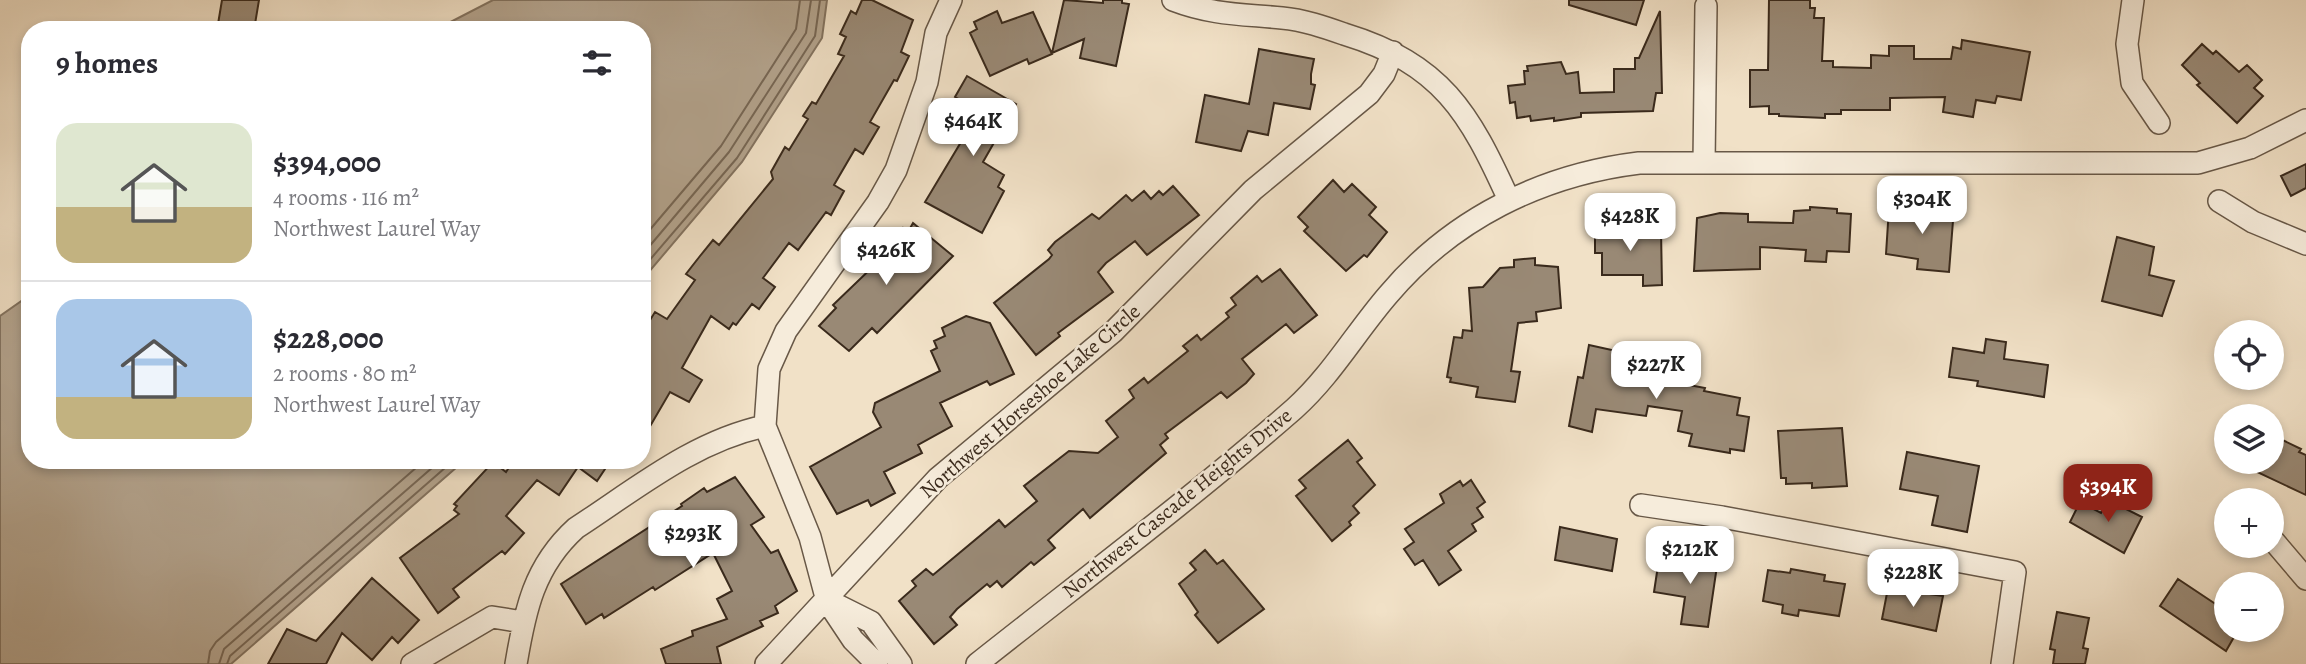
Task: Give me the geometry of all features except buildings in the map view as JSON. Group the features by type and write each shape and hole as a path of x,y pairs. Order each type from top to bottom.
{"street":[{"path":"877,664 853,640 827,601 810,537 765,426 769,369 786,331 878,202 896,170 927,82 936,33 951,0"},
{"path":"1173,0 1226,16 1307,22 1393,52 1418,67 1447,92 1471,123 1509,200"},
{"path":"2133,0 2126,44 2132,83 2159,123"},
{"path":"1704,163 1706,6"},
{"name":"Northwest Horseshoe Lake Circle","path":"766,664 938,478 1113,332 1227,214 1368,94 1384,74 1393,52"},
{"name":"Northwest Cascade Heights Drive","path":"977,664 1241,455 1304,400 1389,294 1417,264 1442,241 1509,200 1568,177 1611,167 1704,163 2198,163 2250,148 2306,120"},
{"path":"2219,201 2253,222 2306,244"},
{"path":"516,664 532,588 542,566 560,542 576,528 695,450 737,432 765,426"},
{"path":"1641,505 2015,572 2002,664"},
{"path":"2284,553 2306,579"},
{"path":"827,601 871,622 901,664"},
{"path":"412,664 492,617 523,622"}],"water":[{"path":"493,0 827,0 822,38 742,162 651,269 651,21 452,21"},
{"path":"21,301 21,469 455,469 231,664 0,664 0,316"}]}
